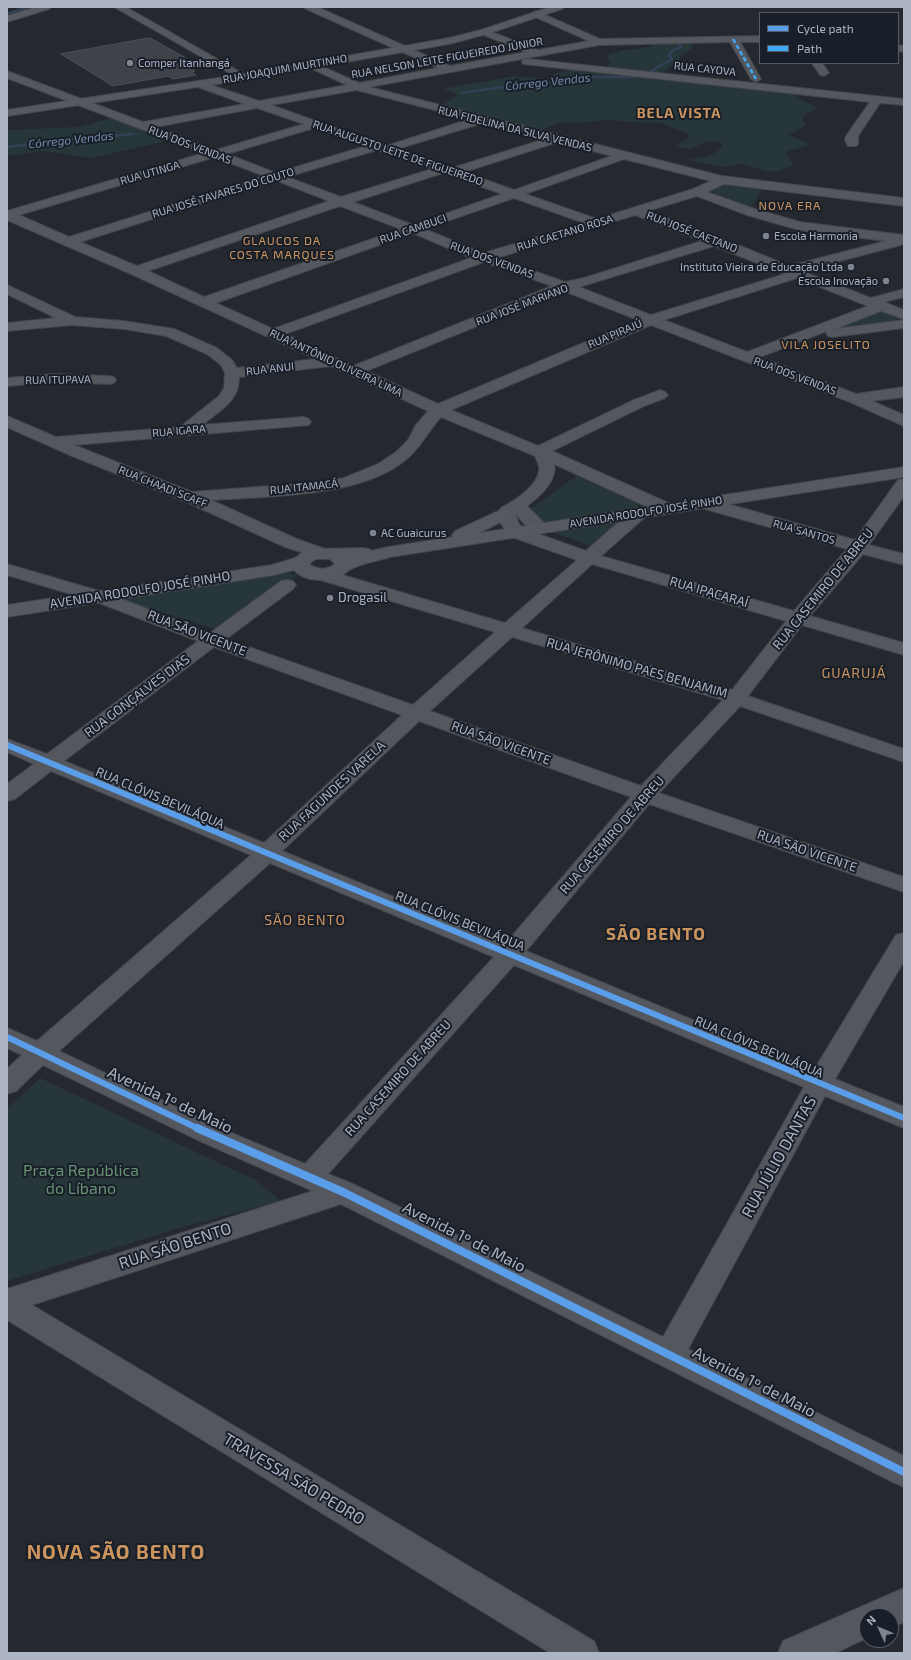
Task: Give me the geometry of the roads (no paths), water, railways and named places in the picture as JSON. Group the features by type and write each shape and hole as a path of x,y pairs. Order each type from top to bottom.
{"main road":[{"path":"7,19 46,7"},
{"name":"RUA JOAQUIM MURTINHO","path":"7,113 244,77 454,40 484,32 559,7"},
{"name":"AVENIDA RODOLFO JOSÉ PINHO","path":"335,560 904,472"},
{"path":"446,543 513,509"},
{"path":"311,555 335,560 338,571 311,570 311,555"},
{"name":"AVENIDA RODOLFO JOSÉ PINHO","path":"7,611 274,570 311,570"}],"street":[{"path":"119,7 244,77"},
{"path":"309,7 450,70"},
{"path":"536,14 599,42"},
{"path":"484,32 570,67"},
{"path":"733,39 756,79"},
{"name":"RUA NELSON LEITE FIGUEIREDO JÚNIOR","path":"142,126 599,42 759,39"},
{"name":"RUA CAYOVA","path":"504,60 904,102"},
{"path":"817,64 824,73"},
{"name":"RUA FIDELINA DA SILVA VENDAS","path":"312,65 356,87 556,140 722,180 774,181 904,202"},
{"name":"RUA DOS VENDAS","path":"7,74 213,154 413,229 483,258 564,286 855,399 904,421"},
{"name":"RUA AUGUSTO LEITE DE FIGUEIREDO","path":"200,84 597,223"},
{"path":"852,144 852,136 876,100"},
{"name":"RUA JOSÉ TAVARES DO COUTO","path":"68,242 274,177 480,120"},
{"name":"RUA UTINGA","path":"7,215 316,124"},
{"path":"136,271 339,202 556,140"},
{"name":"RUA CAMBUCI","path":"204,302 622,156"},
{"name":"RUA CAETANO ROSA","path":"272,334 483,258 697,192 722,180"},
{"path":"751,212 774,181"},
{"path":"697,192 751,212 799,226 904,240"},
{"name":"RUA JOSÉ CAETANO","path":"635,211 716,241 904,315"},
{"name":"RUA ANTÔNIO OLIVEIRA LIMA","path":"7,215 136,271 438,410 667,508"},
{"path":"7,231 28,224"},
{"name":"RUA PIRAJÚ","path":"438,410 650,320 793,272 904,240"},
{"name":"RUA JOSÉ MARIANO","path":"353,371 564,286 586,282 716,241"},
{"path":"7,289 72,321"},
{"path":"747,357 798,338 904,293"},
{"path":"7,327 72,321 124,325 169,332 212,351 227,363 232,373 232,388 225,399 185,431"},
{"path":"798,338 904,324"},
{"name":"RUA ANUI","path":"232,373 331,362"},
{"name":"RUA ITUPAVA","path":"7,382 55,378 109,380"},
{"path":"855,399 904,392"},
{"path":"546,480 548,470 540,453 639,403 660,395"},
{"name":"RUA ITAMACÁ","path":"190,497 322,487 348,482 384,467 402,455 415,442 422,428 438,410"},
{"name":"RUA CHAADI SCAFF","path":"7,421 78,453 190,497 291,543 335,560"},
{"name":"RUA IGARA","path":"55,442 303,422"},
{"path":"515,532 509,522 513,509 546,480 567,474 596,477"},
{"name":"RUA CASEMIRO DE ABREU","path":"309,1176 510,954 645,795 736,698 798,618 858,548 904,484"},
{"name":"RUA SANTOS","path":"704,503 904,560"},
{"path":"513,509 540,528"},
{"name":"RUA FAGUNDES VARELA","path":"7,1084 40,1053 266,854 416,713 639,513"},
{"name":"RUA IPACARAÍ","path":"515,532 590,558 904,649"},
{"name":"RUA JERÔNIMO PAES BENJAMIM","path":"335,560 369,587"},
{"name":"RUA SÃO VICENTE","path":"7,568 100,597 212,640 645,795 904,885"},
{"name":"RUA JERÔNIMO PAES BENJAMIM","path":"311,570 736,698 904,756"},
{"name":"RUA GONÇALVES DIAS","path":"7,794 287,585"},
{"name":"RUA CLÓVIS BEVILÁQUA","path":"7,745 819,1084 904,1118"},
{"name":"RUA JÚLIO DANTAS","path":"669,1355 819,1084 904,941"},
{"name":"Avenida 1º de Maio","path":"7,1037 211,1135 309,1176 343,1192 904,1472"},
{"name":"RUA SÃO BENTO","path":"7,1301 343,1192"},
{"name":"TRAVESSA SÃO PEDRO","path":"7,1305 582,1653"},
{"path":"794,1653 859,1625"}],"waterway":[{"path":"7,14 28,7"},
{"name":"Córrego Vendas","path":"651,71 672,59 669,55 673,50 681,47 679,43"},
{"name":"Córrego Vendas","path":"461,93 531,83 566,82 589,77 637,77"},
{"name":"Córrego Vendas","path":"7,147 72,139 134,134"}],"place":[{"name":"Comper Itanhangá","path":"130,63"},
{"name":"Escola Harmonia","path":"766,236"},
{"name":"Instituto Vieira de Educação Ltda","path":"851,267"},
{"name":"Escola Inovação","path":"886,281"},
{"name":"AC Guaicurus","path":"373,533"},
{"name":"Drogasil","path":"330,598"}],"district":[{"name":"BELA VISTA","path":"679,113"},
{"name":"NOVA ERA","path":"790,206"},
{"name":"GLAUCOS DA COSTA MARQUES","path":"282,248"},
{"name":"VILA JOSELITO","path":"826,345"},
{"name":"GUARUJÁ","path":"854,673"},
{"name":"SÃO BENTO","path":"305,920"},
{"name":"SÃO BENTO","path":"656,934"},
{"name":"NOVA SÃO BENTO","path":"116,1552"}],"park label":[{"name":"Praça República do Líbano","path":"81,1180"}]}
